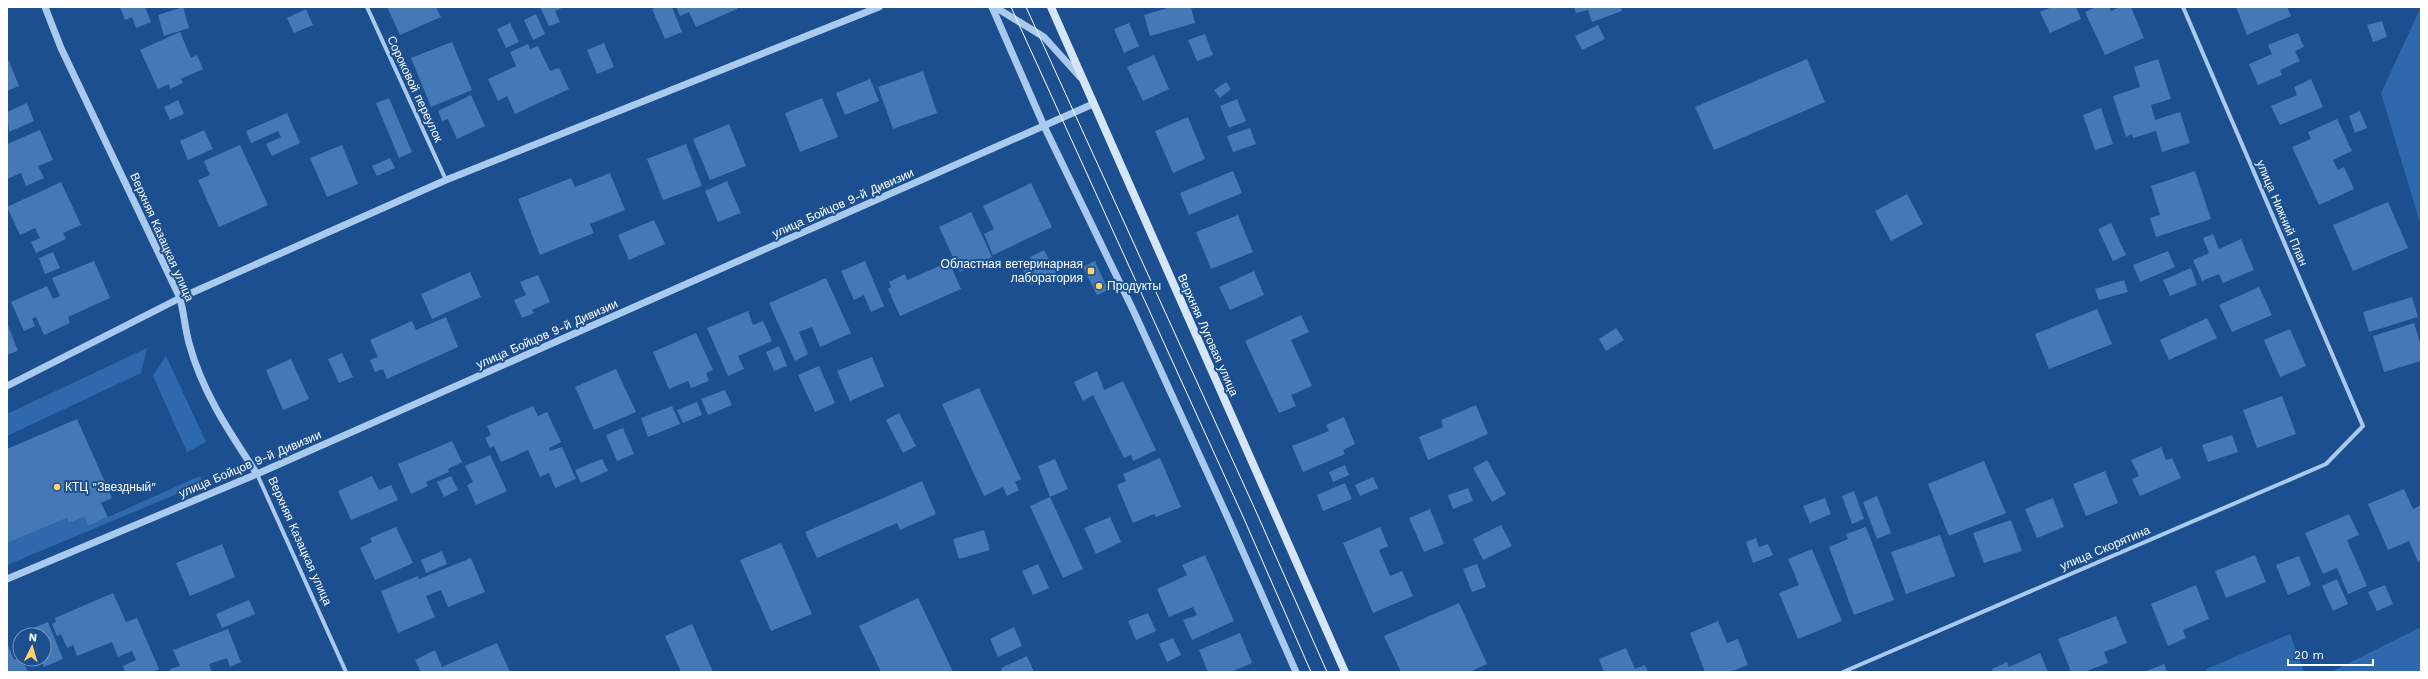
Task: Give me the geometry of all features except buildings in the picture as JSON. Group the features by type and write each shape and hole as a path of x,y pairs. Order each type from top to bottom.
{"main road":[{"name":"Верхняя Луговая улица","path":"1051,7 1345,672"}],"street":[{"name":"Верхняя Казацкая улица","path":"45,7 61,48 180,298 189,343 207,392 232,439 257,474 346,672"},
{"name":"Сороковой переулок","path":"366,7 446,180"},
{"path":"7,386 180,298 446,180 879,7"},
{"path":"867,12 885,7"},
{"path":"992,7 1044,126 1134,312 1296,672"},
{"path":"995,7 1044,37 1067,60 1082,80"},
{"name":"улица Нижний План","path":"2182,7 2363,426"},
{"name":"улица Бойцов 9-й Дивизии","path":"7,578 257,474 1093,104"},
{"name":"улица Скорятина","path":"1843,672 2326,464 2363,426"}],"shaded area":[{"path":"2421,7 2421,226 2381,93"},
{"path":"147,348 141,373 7,436 7,414"},
{"path":"166,356 206,442 187,452 153,376"},
{"path":"200,476 203,483 7,565 7,543 67,518 69,523 84,517 88,526"},
{"path":"2421,627 2421,672 2331,672"},
{"path":"2290,634 2304,672 2207,672 2206,669"}],"tram line":[{"path":"1011,7 1241,512 1311,672"},
{"path":"1026,7 1254,507 1327,672"}],"place":[{"name":"Областная ветеринарная лаборатория","path":"1091,271"},
{"name":"Продукты","path":"1099,286"},
{"name":"КТЦ \"Звездный\"","path":"57,487"}]}
